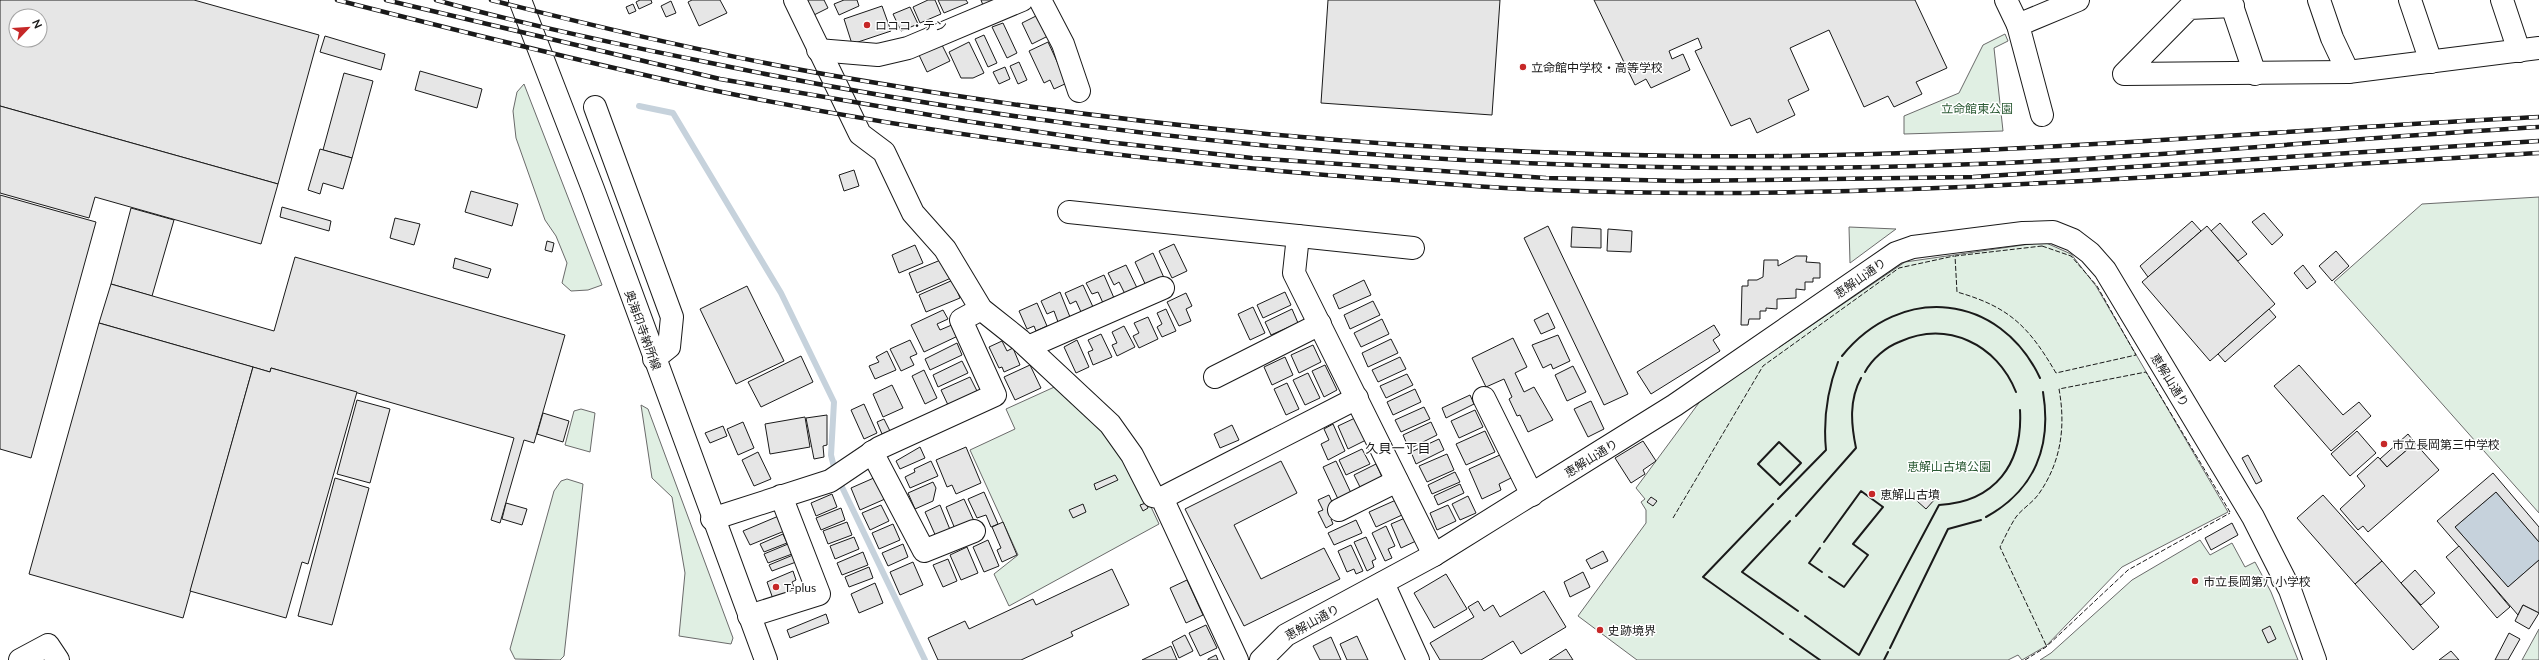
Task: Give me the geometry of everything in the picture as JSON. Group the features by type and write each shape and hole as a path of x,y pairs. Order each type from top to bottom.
{"street":[{"name":"奥海印寺納所線","path":"520,0 593,189 712,519 766,660"},
{"path":"796,0 818,50 860,134 884,152 913,213 945,249 981,309 1028,347 1110,424 1132,455 1153,496 1162,498 1357,398"},
{"path":"818,50 878,55 908,48 1022,0"},
{"path":"1040,0 1063,44 1078,91"},
{"path":"2006,0 2018,25 2042,115"},
{"path":"2018,25 2078,0"},
{"path":"2319,0 2332,38 2348,72"},
{"path":"2410,0 2431,62"},
{"path":"2255,74 2232,3 2189,8 2124,74 2255,74 2348,72 2529,49 2502,0"},
{"path":"595,107 672,317 669,346 654,359"},
{"path":"1069,212 1413,248"},
{"name":"恵解山通り","path":"1261,660 1286,636 1434,555 1693,393 1896,253 1913,247 2023,233 2053,232 2073,240 2090,253 2105,270 2253,517 2290,590 2315,660"},
{"path":"1298,236 1294,274 1434,555"},
{"path":"1028,347 1163,288"},
{"path":"712,519 830,481 872,452 995,395 961,320 981,309"},
{"path":"1215,377 1320,324"},
{"path":"1484,398 1532,494"},
{"path":"872,452 924,551 974,531"},
{"path":"1339,510 1397,481"},
{"path":"749,616 819,594 781,496"},
{"path":"1162,498 1237,660"},
{"path":"1382,584 1418,660"},
{"path":"20,660 48,645 58,660"}],"green space":[{"name":"立命館東公園","path":"2005,34 2008,41 1994,48 2003,131 1904,134 1904,116 1959,93 1983,45"},
{"path":"524,84 602,285 588,290 571,291 562,283 567,263 556,236 545,220 516,138 513,111 517,92"},
{"path":"2539,197 2539,513 2334,282 2422,204"},
{"path":"1849,227 1896,229 1850,263"},
{"name":"恵解山古墳公園","path":"2044,242 2071,254 2096,286 2228,512 2122,567 2046,646 2022,660 2018,655 2008,660 1637,660 1578,616 1646,523 1646,510 1641,502 1645,499 1636,488 1701,400 1905,262"},
{"path":"1061,384 1129,460 1159,524 1009,606 994,574 1018,555 970,450 1015,429 1006,409"},
{"path":"641,405 648,409 733,638 731,644 679,636 685,573 672,497 652,478"},
{"path":"581,409 595,413 590,452 565,445 574,411"},
{"path":"567,479 583,484 564,656 560,660 515,659 510,649 554,491 561,481"},
{"name":"市立長岡第八小学校","path":"2200,540 2210,555 2232,543 2245,567 2255,562 2271,592 2298,660 2040,660 2051,653 2132,580"},
{"path":"2539,629 2539,660 2522,660"}],"shaded area":[{"path":"2496,492 2539,542 2539,560 2508,587 2455,527"}],"building":[{"path":"0,0 194,0 319,35 278,184 0,106"},
{"path":"640,0 651,0 652,3 639,9 636,2"},
{"path":"692,0 720,0 727,13 699,26 688,2"},
{"path":"805,0 824,0 828,8 812,16"},
{"path":"844,0 857,0 859,6 839,15 834,4"},
{"path":"928,0 935,0 941,14 920,23 913,7"},
{"path":"938,0 966,0 968,3 944,13"},
{"path":"981,0 1001,0 984,8"},
{"path":"1328,0 1500,0 1492,115 1321,103"},
{"path":"1594,0 1915,0 1947,68 1916,82 1922,94 1894,107 1888,96 1864,107 1829,30 1790,48 1809,90 1788,100 1795,115 1757,133 1750,118 1731,126 1695,51 1702,48 1698,38 1669,51 1672,59 1683,54 1690,70 1651,88 1646,79 1635,85"},
{"path":"671,1 676,13 666,17 661,6"},
{"path":"633,4 636,11 629,14 626,7"},
{"name":"ロココ・テン","path":"882,6 891,31 852,44 844,19"},
{"path":"910,7 918,24 901,31 893,14"},
{"path":"1038,15 1048,36 1032,44 1022,23"},
{"path":"1003,23 1017,53 1007,58 992,27"},
{"path":"984,35 997,63 988,67 975,39"},
{"path":"325,36 385,54 381,70 320,52"},
{"path":"969,42 984,73 973,78 961,78 949,52"},
{"path":"1048,42 1067,83 1054,89 1050,80 1044,83 1029,51"},
{"path":"942,45 950,61 927,72 919,55"},
{"path":"1019,62 1027,80 1018,84 1010,66"},
{"path":"1005,67 1010,79 999,84 993,72"},
{"path":"420,71 482,89 477,108 415,90"},
{"path":"344,73 373,81 352,158 323,150"},
{"path":"0,106 278,184 261,244 95,197 89,218 0,193"},
{"path":"320,149 352,158 343,189 323,183 320,194 308,190"},
{"path":"854,170 859,186 844,191 839,175"},
{"path":"471,191 518,204 512,226 465,212"},
{"path":"0,195 96,222 31,458 0,449"},
{"path":"282,207 331,221 329,231 280,217"},
{"path":"131,208 174,220 152,296 111,284"},
{"path":"2264,213 2283,235 2272,245 2252,222"},
{"path":"395,218 420,224 414,245 390,238"},
{"path":"2192,221 2201,231 2148,277 2140,266"},
{"path":"2220,223 2247,254 2238,261 2211,231"},
{"path":"1548,226 1628,394 1604,405 1524,238"},
{"path":"2207,226 2275,304 2210,361 2142,282"},
{"path":"1572,227 1601,229 1601,248 1571,247"},
{"path":"1608,229 1632,231 1631,252 1607,251"},
{"path":"547,241 554,243 552,252 545,250"},
{"path":"1174,244 1187,271 1172,278 1159,251"},
{"path":"915,245 923,263 899,273 892,255"},
{"path":"2336,251 2349,266 2332,281 2319,266"},
{"path":"1153,253 1165,280 1147,288 1135,262"},
{"path":"1796,256 1807,256 1806,262 1820,263 1820,278 1813,278 1813,282 1805,282 1805,290 1796,289 1796,298 1777,299 1777,309 1766,308 1766,311 1760,311 1760,319 1749,319 1748,325 1741,325 1742,286 1748,286 1748,280 1757,280 1763,277 1764,260 1778,260 1778,266"},
{"path":"295,257 565,335 534,443 524,440 500,523 491,520 514,438 271,368 270,372 99,323 111,284 274,331"},
{"path":"455,258 491,269 488,278 453,268"},
{"path":"943,259 951,278 917,293 909,273"},
{"path":"1126,265 1138,290 1126,296 1119,282 1114,285 1108,273"},
{"path":"2303,265 2316,282 2307,289 2294,273"},
{"path":"1104,275 1114,298 1103,303 1098,292 1092,294 1086,283"},
{"path":"953,280 960,298 926,312 919,295"},
{"path":"1364,280 1371,295 1339,309 1333,295"},
{"path":"1083,285 1093,307 1081,312 1076,301 1070,304 1065,293"},
{"path":"747,286 784,361 736,384 700,309"},
{"path":"1060,292 1070,317 1058,322 1054,311 1047,314 1041,301"},
{"path":"1285,292 1291,305 1263,318 1257,305"},
{"path":"1186,293 1192,306 1186,309 1191,321 1179,326 1167,302"},
{"path":"1373,301 1380,315 1350,329 1344,315"},
{"path":"1037,303 1047,326 1036,331 1034,326 1027,329 1019,311"},
{"path":"1253,307 1265,333 1250,340 1238,314"},
{"path":"1166,309 1176,331 1162,337 1157,327 1162,324 1157,313"},
{"path":"1292,309 1298,323 1271,335 1265,322"},
{"path":"2269,309 2276,317 2225,362 2218,354"},
{"path":"943,310 948,319 937,324 940,330 954,324 960,335 924,352 911,325"},
{"path":"1548,313 1555,328 1541,334 1534,320"},
{"path":"1148,317 1158,339 1139,348 1133,336 1139,333 1134,323"},
{"path":"1382,319 1389,334 1361,347 1354,333"},
{"path":"99,323 253,367 183,618 29,574"},
{"path":"1714,325 1720,335 1713,340 1720,351 1651,394 1637,372"},
{"path":"1124,326 1135,347 1117,356 1112,345 1117,343 1112,332"},
{"path":"1101,334 1112,357 1093,365 1088,352 1093,350 1088,340"},
{"path":"1558,335 1570,361 1553,369 1551,364 1543,368 1532,345"},
{"path":"1513,338 1527,367 1515,373 1524,392 1534,387 1553,420 1528,432 1520,415 1517,416 1509,399 1512,397 1504,379 1486,387 1472,358"},
{"path":"1391,339 1398,353 1368,367 1362,353"},
{"path":"910,340 917,354 910,357 914,365 901,371 890,349"},
{"path":"1077,340 1089,367 1076,373 1064,347"},
{"path":"1002,341 1007,351 1013,348 1020,365 1004,372 1002,367 999,368 989,347"},
{"path":"957,343 962,355 930,370 925,359"},
{"path":"1313,345 1321,362 1299,373 1291,355"},
{"path":"887,351 896,370 875,379 869,366 879,362 876,357"},
{"path":"801,356 813,382 761,407 748,382"},
{"path":"1285,357 1293,375 1272,385 1264,367"},
{"path":"1400,357 1406,369 1378,382 1372,370"},
{"path":"962,361 968,373 938,387 933,375"},
{"path":"1030,365 1041,388 1015,400 1004,377"},
{"path":"1325,365 1337,390 1324,397 1312,371"},
{"path":"2299,365 2343,415 2359,402 2371,416 2331,451 2274,386"},
{"path":"1573,366 1586,392 1567,401 1555,375"},
{"path":"253,367 270,372 271,368 357,392 308,564 302,562 286,618 190,591"},
{"path":"924,370 937,398 925,404 912,376"},
{"path":"1308,373 1320,398 1305,405 1293,380"},
{"path":"1407,374 1413,385 1386,398 1380,386"},
{"path":"970,377 977,391 948,405 941,390"},
{"path":"1287,383 1299,409 1286,415 1274,389"},
{"path":"892,385 903,408 883,417 873,394"},
{"path":"1415,389 1421,402 1393,415 1387,402"},
{"path":"1470,395 1474,404 1446,418 1442,408"},
{"path":"357,400 390,409 370,483 337,474"},
{"path":"1591,401 1604,429 1588,437 1574,409"},
{"path":"864,404 877,433 864,439 851,410"},
{"path":"1424,407 1430,419 1401,432 1395,420"},
{"path":"1475,410 1483,427 1459,438 1451,421"},
{"path":"543,413 569,421 563,442 537,434"},
{"path":"827,415 827,445 823,446 824,457 814,459 806,418"},
{"path":"805,417 810,447 770,454 765,424"},
{"path":"1355,418 1366,440 1348,449 1338,426"},
{"path":"884,419 890,431 882,434 877,422"},
{"path":"743,422 754,448 738,455 727,429"},
{"path":"1431,422 1437,435 1409,449 1403,435"},
{"path":"1333,424 1345,451 1328,460 1321,444 1329,440 1324,429"},
{"path":"1232,425 1239,440 1220,448 1214,434"},
{"path":"723,426 727,436 710,443 705,433"},
{"path":"1485,431 1495,452 1466,465 1456,444"},
{"path":"2357,431 2376,453 2350,476 2331,454"},
{"path":"2408,434 2415,443 2387,467 2380,459"},
{"path":"1439,439 1444,450 1416,464 1411,452"},
{"path":"1643,441 1656,461 1643,470 1645,474 1631,483 1615,458"},
{"path":"2415,443 2439,470 2368,532 2363,526 2358,530 2340,509 2365,486 2357,476 2378,457 2387,467"},
{"path":"920,447 925,458 900,469 896,461"},
{"path":"966,447 981,483 956,494 952,485 947,487 936,460"},
{"path":"1362,449 1370,464 1346,475 1339,460"},
{"path":"758,452 771,479 754,486 742,460"},
{"path":"1447,454 1454,470 1427,482 1419,466"},
{"path":"1502,454 1513,477 1499,484 1501,490 1482,499 1469,469"},
{"path":"2248,455 2262,481 2256,484 2242,458"},
{"path":"931,461 938,476 910,488 905,477 915,472 914,469"},
{"path":"1281,461 1297,493 1234,525 1261,579 1324,548 1340,579 1244,626 1185,509"},
{"path":"1336,461 1351,493 1338,499 1323,467"},
{"path":"1376,464 1382,477 1360,487 1354,475"},
{"path":"1455,472 1460,482 1432,494 1428,485"},
{"path":"2493,473 2539,527 2539,542 2496,492 2455,527 2508,587 2539,560 2539,613 2523,605 2518,615 2437,521"},
{"path":"1115,475 1118,480 1096,490 1094,484"},
{"path":"876,477 885,499 860,510 851,488"},
{"path":"335,478 369,488 332,625 298,616"},
{"path":"933,482 936,488 933,501 915,509 908,493"},
{"path":"1460,484 1464,493 1438,505 1434,496"},
{"path":"1925,491 1935,499 1926,509 1917,501"},
{"path":"984,492 998,524 991,527 986,515 977,518 968,499"},
{"path":"832,494 837,507 816,516 811,503"},
{"path":"1329,495 1338,516 1331,519 1333,524 1326,528 1318,512 1323,510 1318,500"},
{"path":"2323,495 2382,561 2355,584 2297,518"},
{"path":"1468,496 1476,513 1460,520 1452,504"},
{"path":"1651,497 1657,501 1653,506 1647,502"},
{"path":"964,499 974,521 955,529 946,507"},
{"path":"1396,500 1402,515 1376,527 1369,512"},
{"path":"506,503 527,509 522,525 502,519"},
{"path":"1146,503 1148,508 1143,511 1140,505"},
{"path":"1083,504 1086,512 1073,518 1069,510"},
{"path":"881,505 889,521 870,530 862,513"},
{"path":"940,505 951,532 937,539 925,512"},
{"path":"1448,505 1456,521 1437,530 1430,513"},
{"path":"841,508 845,520 821,530 816,518"},
{"path":"781,515 787,530 750,545 743,531"},
{"path":"1405,518 1416,541 1401,548 1391,524"},
{"path":"1356,520 1362,533 1334,545 1328,533"},
{"path":"847,522 852,535 828,544 823,531"},
{"path":"1003,522 1017,555 1002,562 997,550 1001,548 992,527"},
{"path":"2232,523 2238,535 2211,550 2205,538"},
{"path":"893,524 900,540 879,549 872,533"},
{"path":"1386,526 1395,546 1388,549 1392,558 1385,561 1372,533"},
{"path":"783,534 787,543 764,552 760,544"},
{"path":"854,537 859,549 835,559 830,546"},
{"path":"1366,537 1376,559 1372,561 1374,567 1367,571 1354,542"},
{"path":"988,540 999,566 984,572 973,547"},
{"path":"788,544 792,554 768,563 764,554"},
{"path":"903,544 908,557 888,566 882,553"},
{"path":"1351,545 1363,571 1356,574 1354,569 1347,572 1338,551"},
{"path":"2459,546 2510,607 2497,618 2446,557"},
{"path":"967,547 978,573 961,580 950,555"},
{"path":"1603,551 1608,561 1591,569 1586,560"},
{"path":"863,552 868,565 842,575 837,563"},
{"path":"793,555 796,562 772,571 769,565"},
{"path":"948,559 957,581 943,587 933,565"},
{"path":"2382,561 2439,627 2413,650 2355,584"},
{"path":"913,562 923,585 900,595 890,572"},
{"path":"869,567 873,578 849,587 845,577"},
{"path":"1112,569 1129,605 1071,632 1073,636 1021,660 938,660 928,638 965,621 969,629 1033,599 1036,605"},
{"path":"2415,570 2435,593 2421,605 2401,583"},
{"path":"793,571 796,580 792,582 795,590 773,599 767,582"},
{"path":"1583,572 1590,587 1570,597 1564,582"},
{"path":"1446,574 1467,609 1434,628 1414,593"},
{"path":"1187,580 1203,615 1186,623 1170,588"},
{"path":"875,583 883,603 859,613 851,594"},
{"path":"1544,591 1566,627 1521,654 1513,641 1481,660 1440,660 1430,643 1474,617 1468,607 1478,601 1484,611 1493,605 1500,617"},
{"path":"2523,605 2539,613 2529,629 2515,621"},
{"path":"826,614 829,623 790,638 787,630"},
{"path":"1206,625 1217,648 1200,656 1189,633"},
{"path":"2270,626 2276,639 2268,643 2262,630"},
{"path":"2509,633 2520,639 2508,660 2495,660"},
{"path":"1185,635 1193,651 1179,658 1172,642"},
{"path":"1357,636 1368,660 1347,660 1340,644"},
{"path":"1331,637 1341,660 1320,660 1313,646"},
{"path":"1171,646 1177,660 1142,660"},
{"path":"1566,649 1573,660 1549,660"},
{"path":"2451,651 2459,660 2439,660"},
{"path":"1216,655 1218,660 1208,660 1208,659"}],"waterway":[{"path":"639,106 673,113 781,293 834,402 831,455 834,467"},
{"path":"841,485 925,660"}],"railway":[{"path":"337,0 669,81 799,107 882,121 1047,146 1213,165 1505,188 1671,193 1919,189 2167,176 2539,153"},
{"path":"386,0 720,79 965,121 1107,142 1252,158 1546,178 1682,181 1973,177 2539,141"},
{"path":"436,0 571,34 706,62 863,92 1020,117 1179,137 1338,152 1497,162 1656,167 1816,168 1976,164 2117,157 2539,127"},
{"path":"491,0 620,32 706,51 835,76 940,93 1045,109 1150,122 1256,133 1468,149 1680,156 1895,154 2110,143 2539,117"}],"fence":[{"path":"2042,246 2071,256 2097,286 2136,355 2056,373 2037,343 2016,321 1991,305 1957,292 1955,256 2042,246"},
{"path":"1673,518 1763,366 1899,268 1954,256"},
{"path":"2046,645 2000,547 2016,517 2033,501 2046,483 2057,457 2060,444 2062,417 2059,389 2146,372 2230,512"},
{"path":"2025,660 2046,647 2128,570 2230,513"}],"wall":[{"path":"1842,356 1866,332 1892,317 1920,308 1948,308 1975,314 2000,328 2022,350 2040,378"},
{"path":"1865,372 1880,354 1899,342 1917,336 1935,334 1952,335 1983,349 1996,361 2007,375 2016,392"},
{"path":"1778,499 1826,450 1825,427 1827,405 1831,384 1838,362"},
{"path":"1796,516 1856,448 1852,412 1854,395 1861,378"},
{"path":"1986,517 2003,506 2017,494 2028,480 2036,465 2042,448 2045,431 2043,392"},
{"path":"1805,616 1859,655 1939,505 1959,502 1976,496 1990,488 2002,477 2010,463 2016,447 2020,429 2020,410"},
{"path":"1779,442 1801,463 1780,485 1758,464 1779,442"},
{"path":"1824,542 1861,491 1883,507 1853,544 1868,555 1844,587 1829,577"},
{"path":"1773,504 1703,577 1783,634"},
{"path":"1890,648 1948,529 1981,520"},
{"path":"1790,521 1742,572 1798,611"},
{"path":"1820,548 1809,563 1822,572"},
{"path":"1790,639 1820,660"},
{"path":"1884,660 1888,652"}],"place":[{"name":"ロココ・テン","path":"867,25"},
{"name":"立命館中学校・高等学校","path":"1523,67"},
{"name":"市立長岡第三中学校","path":"2384,444"},
{"name":"恵解山古墳","path":"1872,494"},
{"name":"市立長岡第八小学校","path":"2195,581"},
{"name":"T-plus","path":"776,587"},
{"name":"史跡境界","path":"1600,630"}],"district":[{"name":"久貝一丁目","path":"1398,448"}]}
